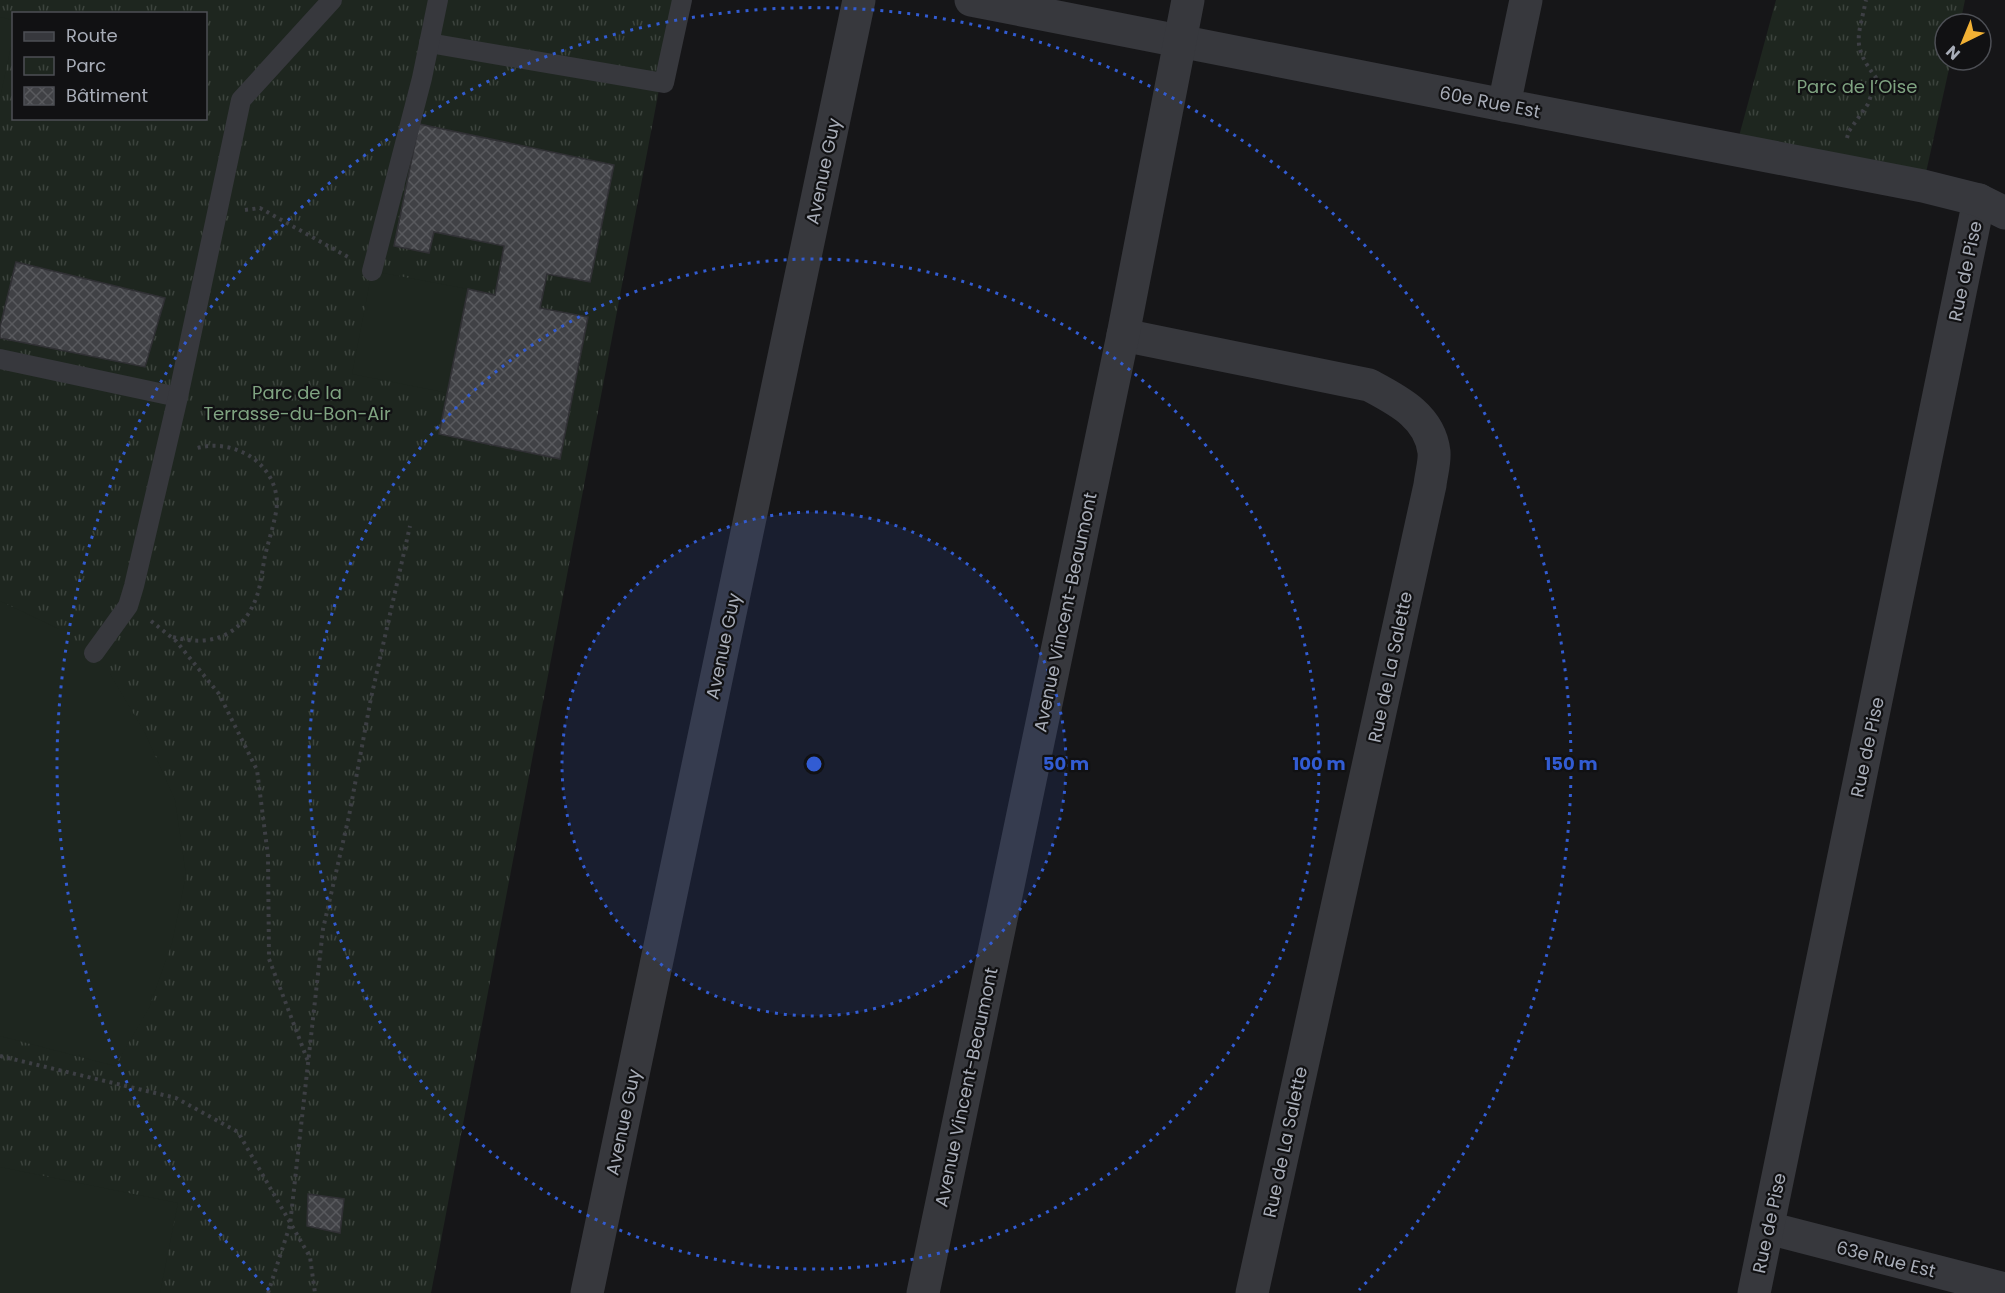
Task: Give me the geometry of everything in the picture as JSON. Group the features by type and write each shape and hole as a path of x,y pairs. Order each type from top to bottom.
{"street":[{"name":"Avenue Guy","path":"586,1293 860,0"},
{"name":"60e Rue Est","path":"971,0 1923,186 1992,207"},
{"name":"Avenue Vincent-Beaumont","path":"923,1293 1123,335 1188,0"},
{"path":"1504,105 1526,0"},
{"name":"Rue de Pise","path":"1754,1293 1992,207"},
{"name":"Rue de La Salette","path":"1123,335 1369,386 1402,403 1425,424 1434,452 1425,508 1252,1293"},
{"name":"63e Rue Est","path":"1768,1228 2005,1289"}],"lane":[{"path":"93,652 128,606 178,397 242,100 332,0"},
{"path":"372,271 438,0"},
{"path":"429,43 664,83 682,0"},
{"path":"0,359 178,397"}],"path":[{"path":"1840,170 1849,131 1868,104 1877,79 1863,60 1858,39 1866,0"},
{"path":"218,213 260,208 372,271"},
{"path":"159,478 173,460 188,450 205,445 223,445 244,451 260,464 272,482 277,502 256,599 246,618 231,632 211,641 190,642 169,636 176,641 219,694 257,770 268,856 269,959 309,1065"},
{"path":"268,1293 290,1225 323,929 349,816 370,698 411,526"},
{"path":"0,1056 176,1098 238,1132 310,1257 315,1293"}],"green space":[{"name":"Parc de la Terrasse-du-Bon-Air","path":"0,0 676,0 431,1293 0,1293"},
{"name":"Parc de l’Oise","path":"1776,0 1965,0 1962,12 1933,12 1933,72 1948,72 1923,186 1735,151"},
{"path":"0,17 12,20 12,42 0,98"},
{"path":"372,271 468,289 448,393 352,374"},
{"path":"0,601 59,629 110,674 145,733 175,800 186,875 172,943 149,1008 115,1066 0,1036"},
{"path":"0,1167 178,1203 160,1293 0,1293"}],"building":[{"path":"419,124 614,165 590,282 547,274 540,308 588,317 560,459 439,434 468,289 495,295 504,246 434,232 429,253 394,246"},
{"path":"16,262 165,298 145,367 0,338 0,327"},
{"path":"308,1194 344,1199 340,1233 307,1226"}]}
